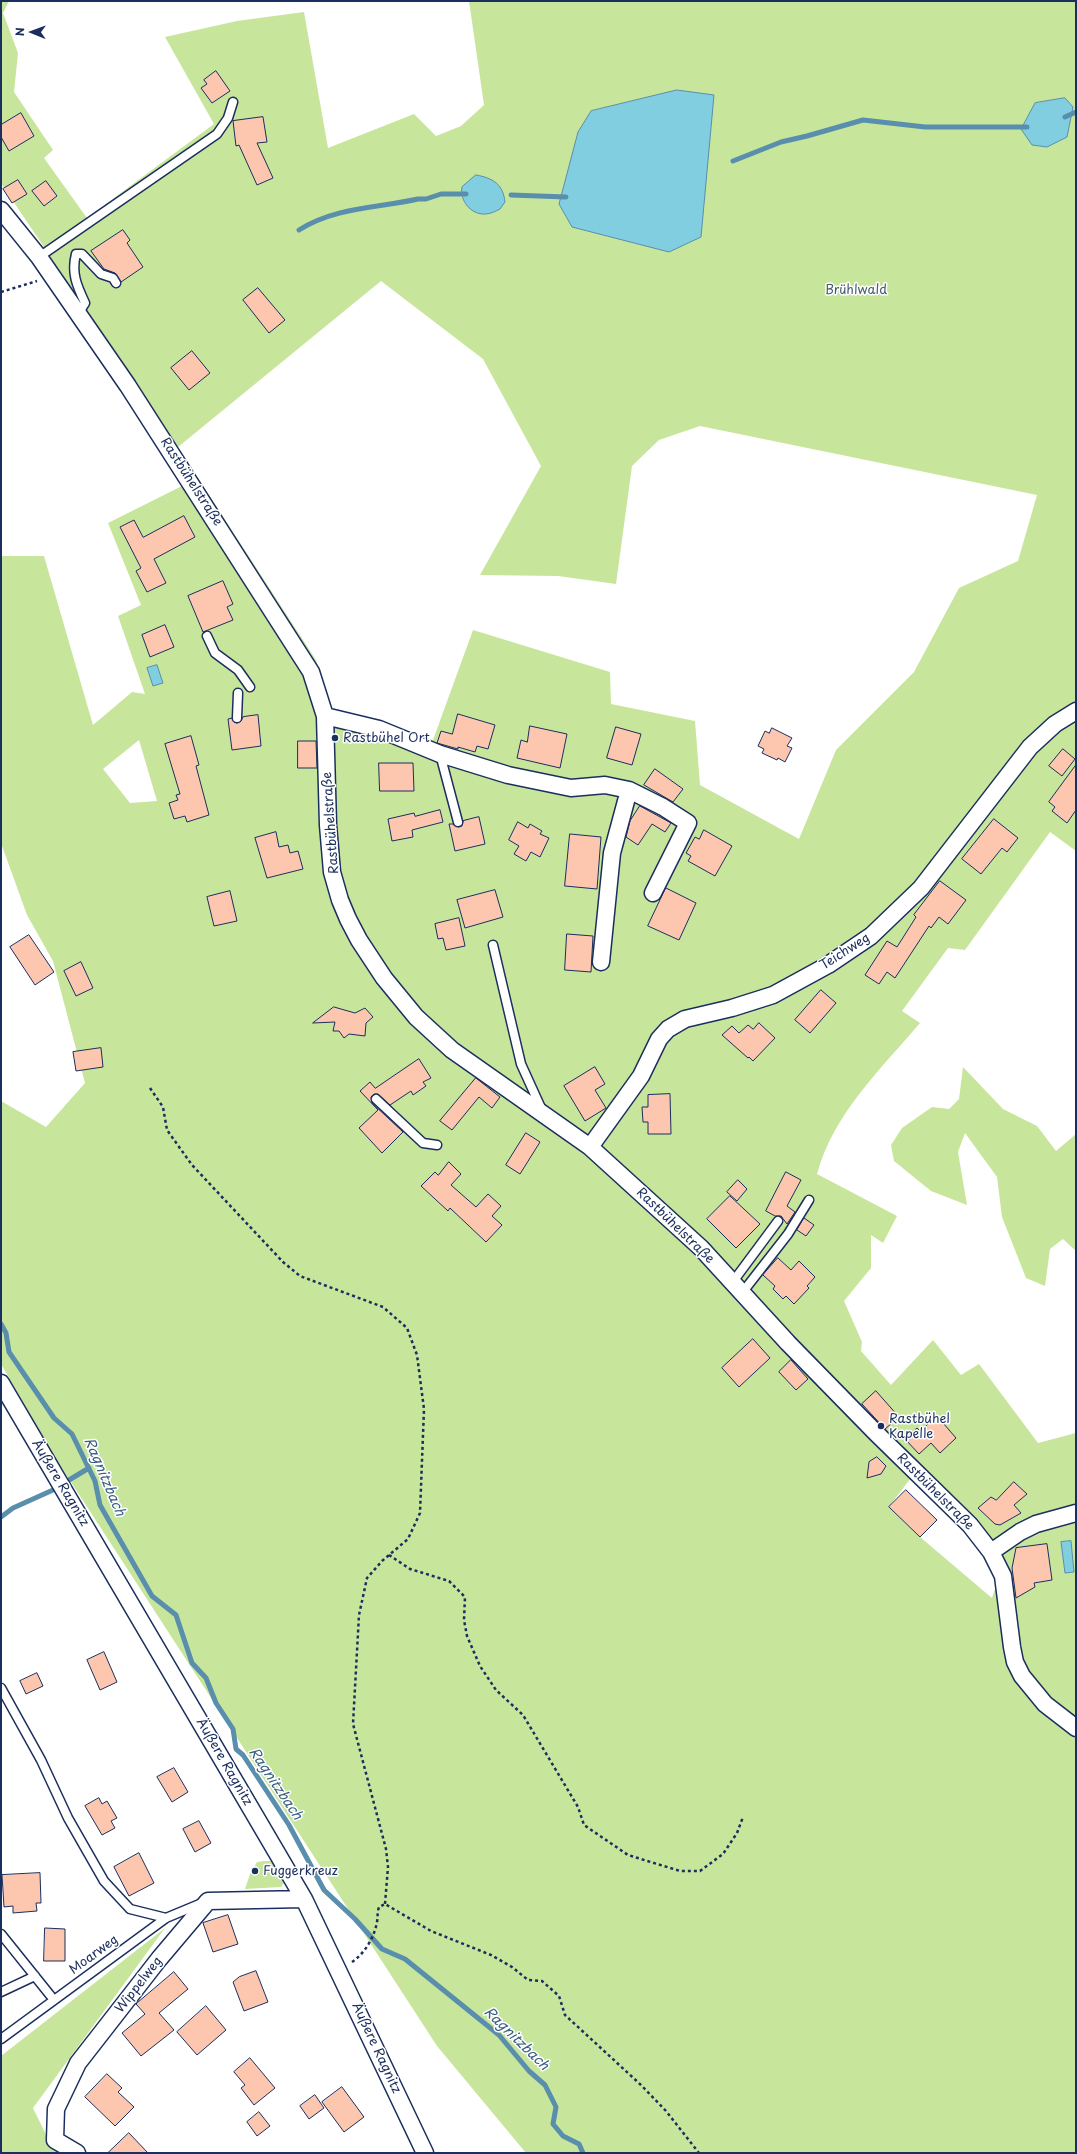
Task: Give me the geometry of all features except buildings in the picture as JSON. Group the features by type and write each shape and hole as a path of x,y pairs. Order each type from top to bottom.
{"street":[{"name":"Rastbühelstraße","path":"1,210 39,257 182,468 311,672 325,716 328,825 332,872 340,900 359,940 384,978 416,1017 452,1050 590,1147 701,1248 737,1288 876,1433 970,1525 991,1552 1002,1576 1006,1590 1015,1662 1032,1691 1044,1704 1076,1728"},
{"name":"Teichweg","path":"590,1147 641,1076 659,1039 668,1029 686,1019 732,1008 773,995 828,965 871,936 920,888 1030,747 1055,724 1076,711"},
{"path":"325,716 379,729 440,754 508,775 571,788 605,785 629,790 663,807 688,823 653,893"},
{"path":"601,962 612,853 629,790"},
{"name":"Äußere Ragnitz","path":"1,1383 304,1899 425,2153"},
{"path":"991,1552 1020,1532 1036,1524 1076,1513"},
{"path":"208,1901 304,1899"},
{"name":"Wippelweg","path":"77,2153 56,2140 56,2110 78,2063 159,1959 208,1901"}],"lane":[{"path":"39,257 217,134 228,118 233,102"},
{"path":"78,314 85,303 74,279 76,254 82,254 90,260 101,274 113,278 116,283"},
{"path":"207,636 214,653 238,670 250,687"},
{"path":"237,718 238,692"},
{"path":"440,754 458,822"},
{"path":"493,945 521,1064 543,1113"},
{"path":"376,1099 423,1143 437,1145"},
{"path":"737,1288 788,1234 808,1200"},
{"path":"737,1288 778,1221"},
{"path":"1,1688 40,1760 68,1818 104,1881 130,1909 166,1918"},
{"name":"Moarweg","path":"1,2039 166,1918 208,1901"},
{"path":"1,1934 54,2000"},
{"path":"1,1992 35,1976"}],"path":[{"path":"1,292 33,283 50,273"},
{"path":"150,1088 163,1108 167,1130 192,1165 283,1262 300,1276 383,1307 407,1328 417,1355 424,1409 420,1513 408,1539 389,1555 368,1578 359,1615 353,1724 386,1849 388,1867 385,1904"},
{"path":"389,1555 410,1568 449,1581 465,1598 464,1620 467,1636 480,1666 496,1690 523,1715 578,1807 584,1825 628,1855 680,1871 700,1871 723,1854 737,1833 743,1817"},
{"path":"338,1971 360,1956 370,1942 378,1921 377,1914 379,1907 385,1904"},
{"path":"385,1904 431,1931 491,1955 512,1967 528,1980 542,1981 559,1996 565,2015 641,2085 666,2111 699,2153"}],"green space":[{"name":"Brühlwald","path":"1,1 9,1 3,13 18,53 14,92 53,150 44,158 87,218 214,124 165,37 237,21 304,12 328,148 414,114 436,136 461,126 484,105 469,1 1076,1 1076,851 1050,832 965,950 948,948 902,1011 920,1023 874,1075 846,1112 824,1152 817,1174 897,1216 883,1243 871,1235 871,1268 844,1301 862,1342 861,1351 891,1385 933,1340 961,1375 979,1364 1038,1443 1076,1433 1076,2153 526,2153 437,2046 54,1456 1,1364 1,1101 46,1127 85,1083 53,961 27,915 1,843 1,556 44,556 93,725 132,692 145,694 118,616 141,605 108,523 198,478 316,660 332,709 433,740 473,630 610,672 611,704 695,721 700,785 799,839 836,750 914,672 959,588 1018,561 1037,495 700,426 659,440 632,466 616,584 558,576 480,575 541,466 483,359 381,281 178,447 1,183","holes":["461,194 500,209 492,213 465,203","139,740 157,801 130,803 103,769","591,1137 643,1184 582,1150","910,1479 958,1524 992,1564 997,1583 992,1598 920,1537 889,1507"]},
{"path":"963,1067 1003,1109 1037,1126 1056,1151 1076,1134 1076,1251 1063,1239 1050,1249 1045,1286 1026,1278 1002,1217 997,1177 965,1133 958,1152 967,1205 931,1191 894,1161 891,1145 902,1128 932,1107 949,1109 959,1099"},
{"path":"271,1861 284,1883 281,1887 245,1889 250,1874 257,1862"},
{"path":"165,1928 33,2108 52,2147 61,2153 1,2153 1,2056"}],"water":[{"path":"677,90 714,95 701,237 669,252 572,227 559,204 578,132 591,111"},
{"path":"1065,98 1073,107 1067,137 1047,147 1032,145 1021,129 1035,103"},
{"path":"476,175 492,180 499,186 505,202 500,209 489,214 480,214 467,206 464,202 462,197 462,187"},
{"path":"157,665 163,683 153,686 147,668"},
{"path":"1071,1541 1074,1572 1065,1573 1061,1542"}],"waterway":[{"path":"1065,117 1076,112"},
{"path":"733,161 781,142 863,120 925,127 1027,127"},
{"path":"299,230 313,222 342,212 418,199 426,199 441,194 466,194"},
{"path":"511,195 566,197"},
{"name":"Ragnitzbach","path":"1,1324 6,1333 9,1352 54,1418 72,1434 95,1481 100,1505 152,1596 176,1615 192,1663 206,1678 216,1703 233,1729 236,1749 243,1755 289,1825 324,1890 355,1919 382,1949 405,1959 499,2035 529,2071 545,2085 556,2107 553,2124 563,2136 579,2144 583,2153"},
{"path":"69,1480 89,1468"},
{"path":"1,1517 13,1508 53,1490"}],"place":[{"name":"Rastbühel Ort","path":"335,738"},
{"name":"Rastbühel Kapelle","path":"881,1426"},
{"name":"Fuggerkreuz","path":"255,1871"}]}
